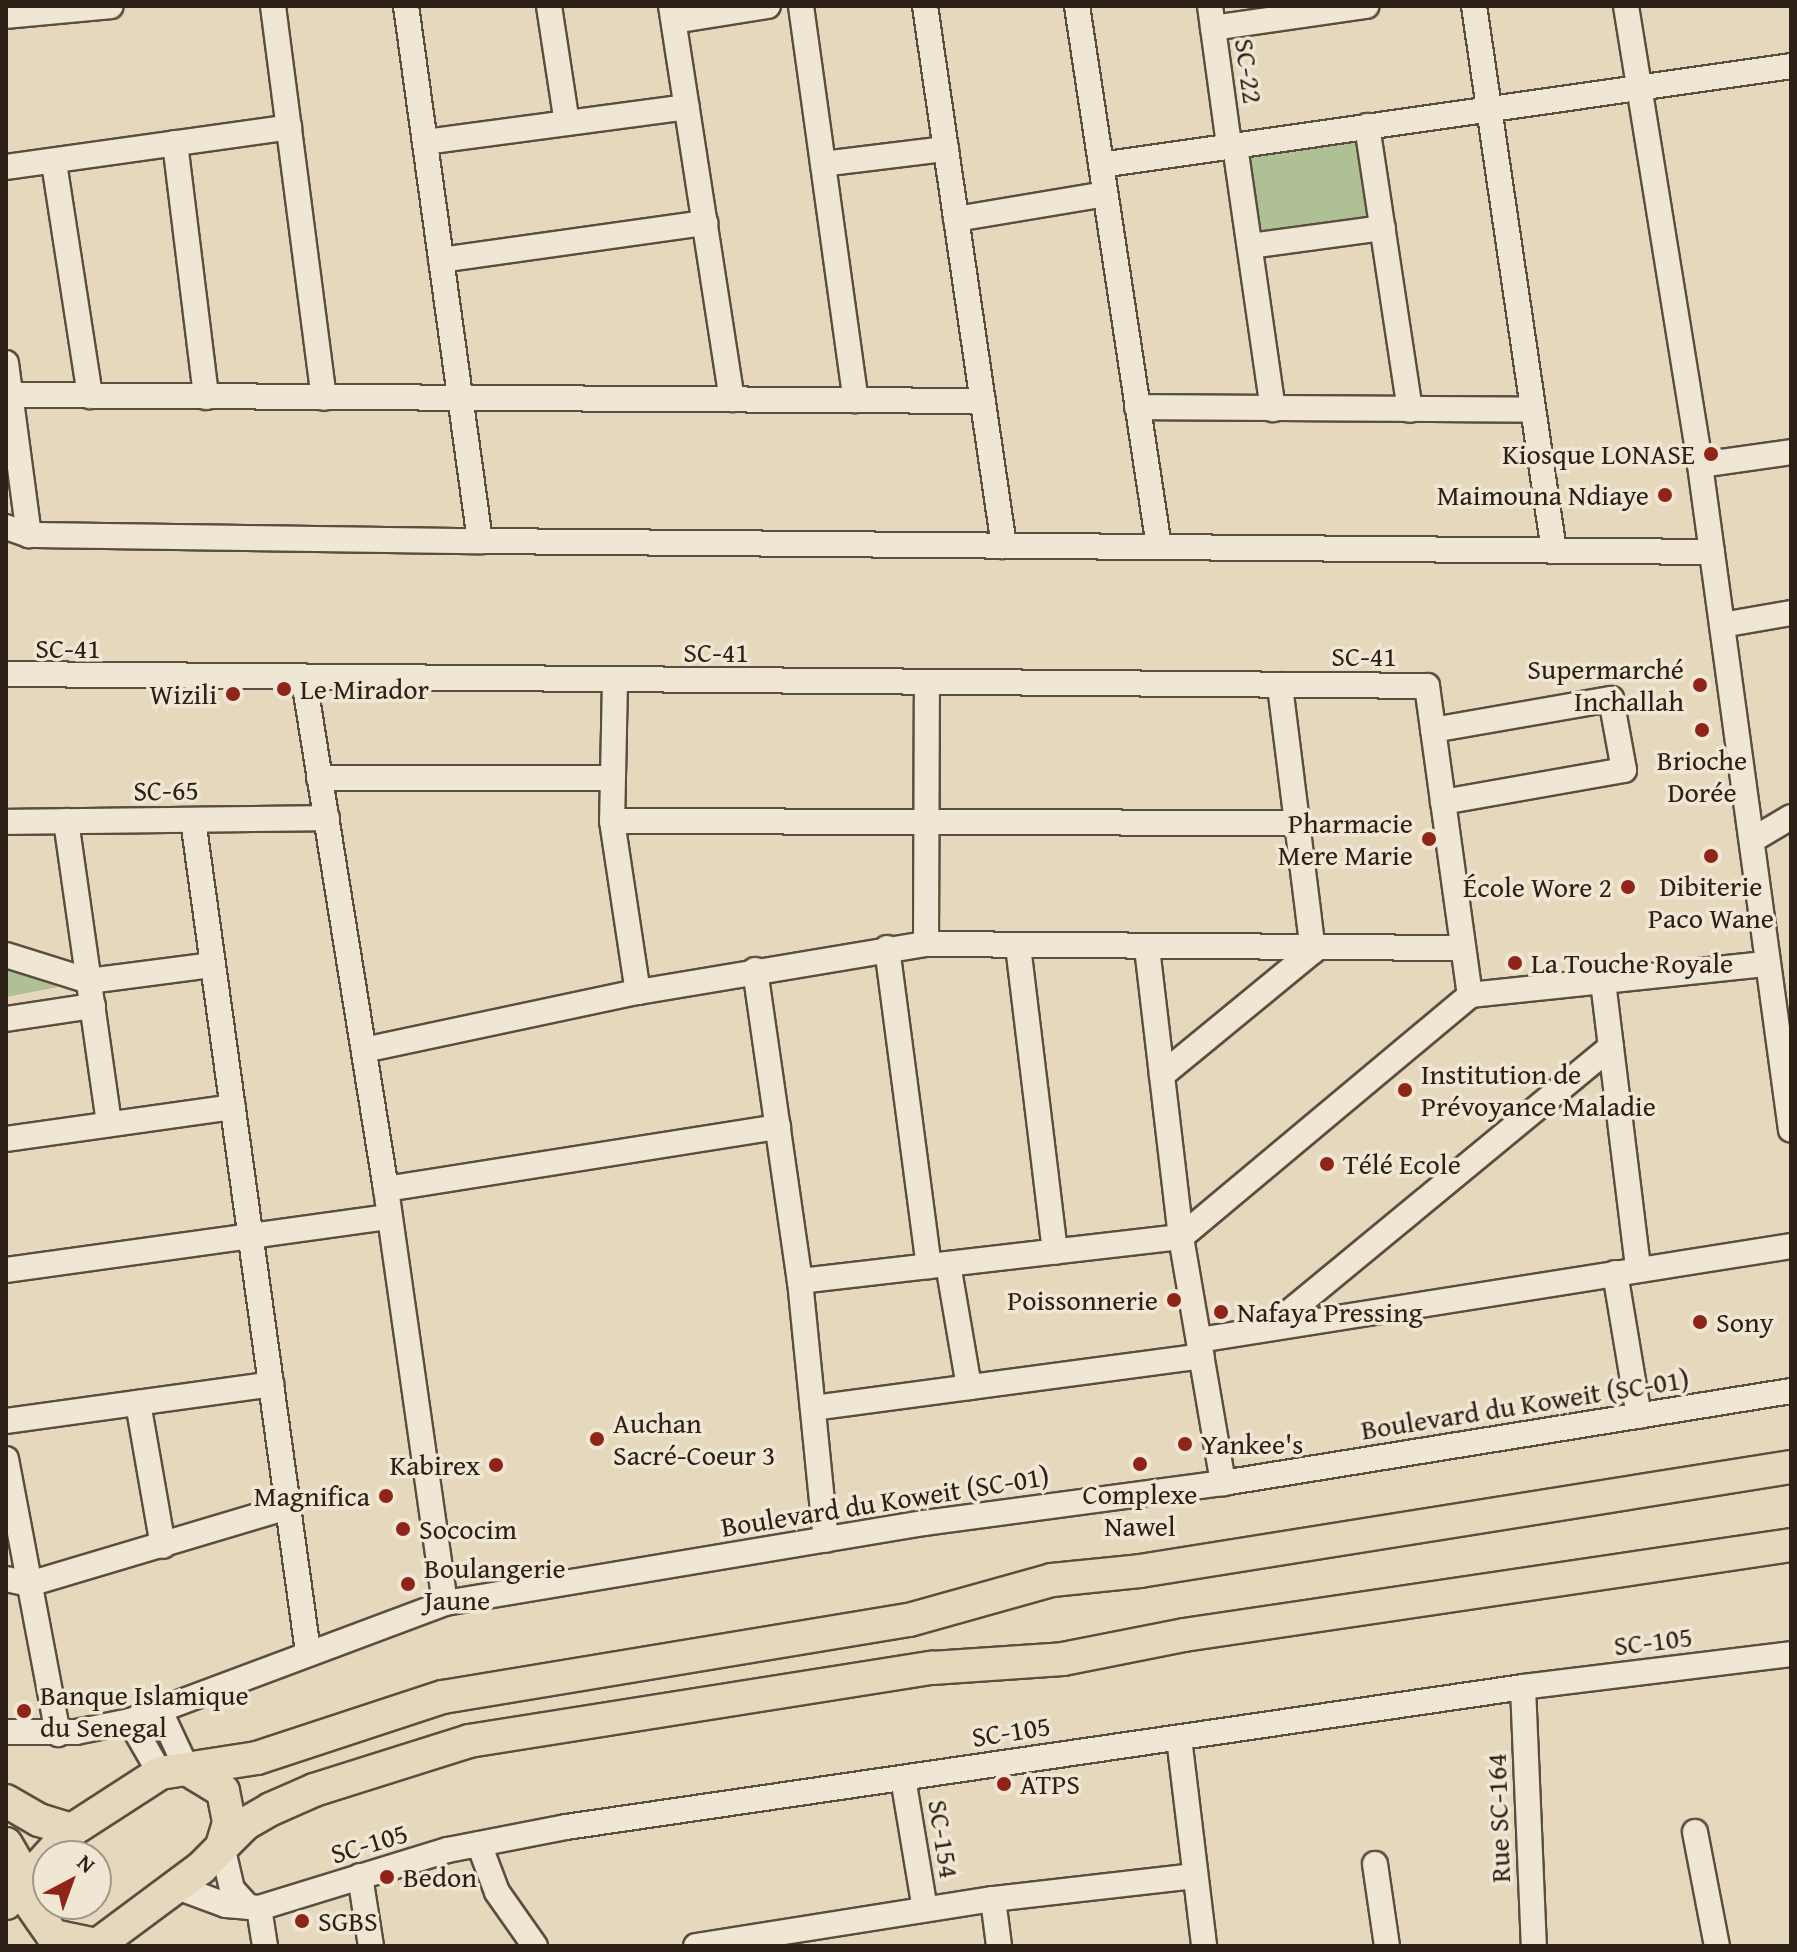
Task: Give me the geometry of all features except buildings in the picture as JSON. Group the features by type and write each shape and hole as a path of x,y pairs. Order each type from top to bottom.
{"main road":[{"path":"6,1903 72,1830 173,1771 257,1758 389,1713 496,1684 909,1620 1052,1580 1140,1571 1791,1467"},
{"path":"6,1844 26,1878 28,1900 53,1936 97,1946 177,1887 245,1824 314,1790 469,1741 932,1668 1063,1659 1184,1635 1791,1545"},
{"path":"173,1771 223,1791 229,1823 222,1846"},
{"path":"6,1801 39,1820 72,1830"}],"street":[{"path":"6,16 111,6"},
{"path":"273,6 324,398"},
{"path":"406,6 480,541"},
{"path":"549,6 567,123"},
{"path":"732,399 672,14 768,6"},
{"path":"801,6 856,400"},
{"path":"925,6 1004,546"},
{"path":"1077,6 1159,547"},
{"path":"1212,17 1366,6"},
{"path":"1474,6 1554,551"},
{"path":"1626,6 1700,465 1754,839 1767,964 1791,1130"},
{"name":"SC-22","path":"1212,17 1273,409"},
{"path":"1101,165 1641,85 1791,66"},
{"path":"425,142 687,107"},
{"path":"1367,126 1410,410"},
{"path":"6,167 54,163 289,127"},
{"path":"175,143 206,397"},
{"path":"823,164 946,149"},
{"path":"54,163 90,396"},
{"path":"956,219 1105,194"},
{"path":"441,260 705,223"},
{"path":"1250,246 1383,228"},
{"path":"6,363 17,531 480,541 1712,552"},
{"path":"10,395 983,401"},
{"path":"1137,407 1533,410"},
{"path":"1700,465 1791,452"},
{"path":"1722,625 1791,613"},
{"name":"SC-41","path":"6,674 304,680 1427,686 1433,730"},
{"path":"304,680 386,1189 445,1603"},
{"path":"615,681 612,821 638,992"},
{"path":"926,944 927,683"},
{"path":"1280,685 1313,951"},
{"path":"1443,802 1624,770 1611,699 1433,730 1463,948 1470,995"},
{"path":"319,778 611,778"},
{"path":"1754,839 1791,817"},
{"name":"SC-65","path":"6,822 327,818"},
{"path":"193,820 308,1652"},
{"path":"66,821 109,1124"},
{"path":"612,821 1297,823"},
{"path":"364,1050 638,992 887,948 926,944 1313,951 1463,948"},
{"path":"1018,946 1055,1252"},
{"path":"887,948 939,1265 969,1387"},
{"path":"1147,948 1181,1237 1223,1483"},
{"path":"1162,1075 1313,951"},
{"path":"6,955 91,994"},
{"path":"800,1281 1181,1237 1470,995 1767,964"},
{"path":"6,1019 91,994 213,965"},
{"path":"755,970 800,1281 826,1540"},
{"path":"1603,982 1611,1047 1639,1416"},
{"path":"1269,1329 1611,1047"},
{"path":"6,1139 233,1107"},
{"path":"386,1189 778,1127"},
{"path":"6,1270 251,1233 389,1217"},
{"path":"813,1408 969,1387 1200,1348 1269,1329 1791,1246"},
{"path":"6,1421 271,1384"},
{"name":"Boulevard du Koweit (SC-01)","path":"6,1732 58,1734 130,1721 445,1603 1044,1505 1223,1483 1791,1391"},
{"path":"138,1403 163,1546"},
{"path":"6,1459 18,1582 58,1734"},
{"path":"18,1582 163,1546 288,1507"},
{"name":"SC-105","path":"177,1887 226,1905 254,1908 479,1844 1523,1687 1791,1654"},
{"name":"Rue SC-164","path":"1523,1687 1534,1946"},
{"path":"159,1709 173,1771"},
{"path":"130,1721 173,1771"},
{"path":"1179,1738 1204,1946"},
{"name":"SC-154","path":"903,1778 925,1909"},
{"path":"1695,1832 1717,1946"},
{"path":"479,1844 497,1892 535,1946"},
{"path":"222,1846 232,1889 254,1908 265,1946"},
{"path":"1375,1864 1387,1946"},
{"path":"360,1876 371,1946"},
{"path":"696,1946 763,1941 993,1899 1194,1876"},
{"path":"993,1899 999,1946"}],"green space":[{"path":"1360,134 1374,233 1258,249 1244,150"},
{"path":"6,969 58,987 6,997"}],"place":[{"name":"Kiosque LONASE","path":"1711,454"},
{"name":"Maimouna Ndiaye","path":"1665,495"},
{"name":"Supermarché Inchallah","path":"1700,685"},
{"name":"Le Mirador","path":"284,689"},
{"name":"Wizili","path":"233,694"},
{"name":"Brioche Dorée","path":"1702,730"},
{"name":"Pharmacie Mere Marie","path":"1429,839"},
{"name":"Dibiterie Paco Wane","path":"1711,856"},
{"name":"École Wore 2","path":"1628,887"},
{"name":"La Touche Royale","path":"1515,963"},
{"name":"Institution de Prévoyance Maladie","path":"1405,1090"},
{"name":"Télé Ecole","path":"1327,1164"},
{"name":"Poissonnerie","path":"1174,1300"},
{"name":"Nafaya Pressing","path":"1221,1312"},
{"name":"Sony","path":"1700,1322"},
{"name":"Auchan Sacré-Coeur 3","path":"597,1439"},
{"name":"Yankee's","path":"1185,1444"},
{"name":"Complexe Nawel","path":"1140,1464"},
{"name":"Kabirex","path":"496,1465"},
{"name":"Magnifica","path":"386,1496"},
{"name":"Sococim","path":"403,1529"},
{"name":"Boulangerie Jaune","path":"408,1584"},
{"name":"Banque Islamique du Senegal","path":"24,1711"},
{"name":"ATPS","path":"1004,1784"},
{"name":"Bedon","path":"387,1877"},
{"name":"SGBS","path":"302,1921"}]}
